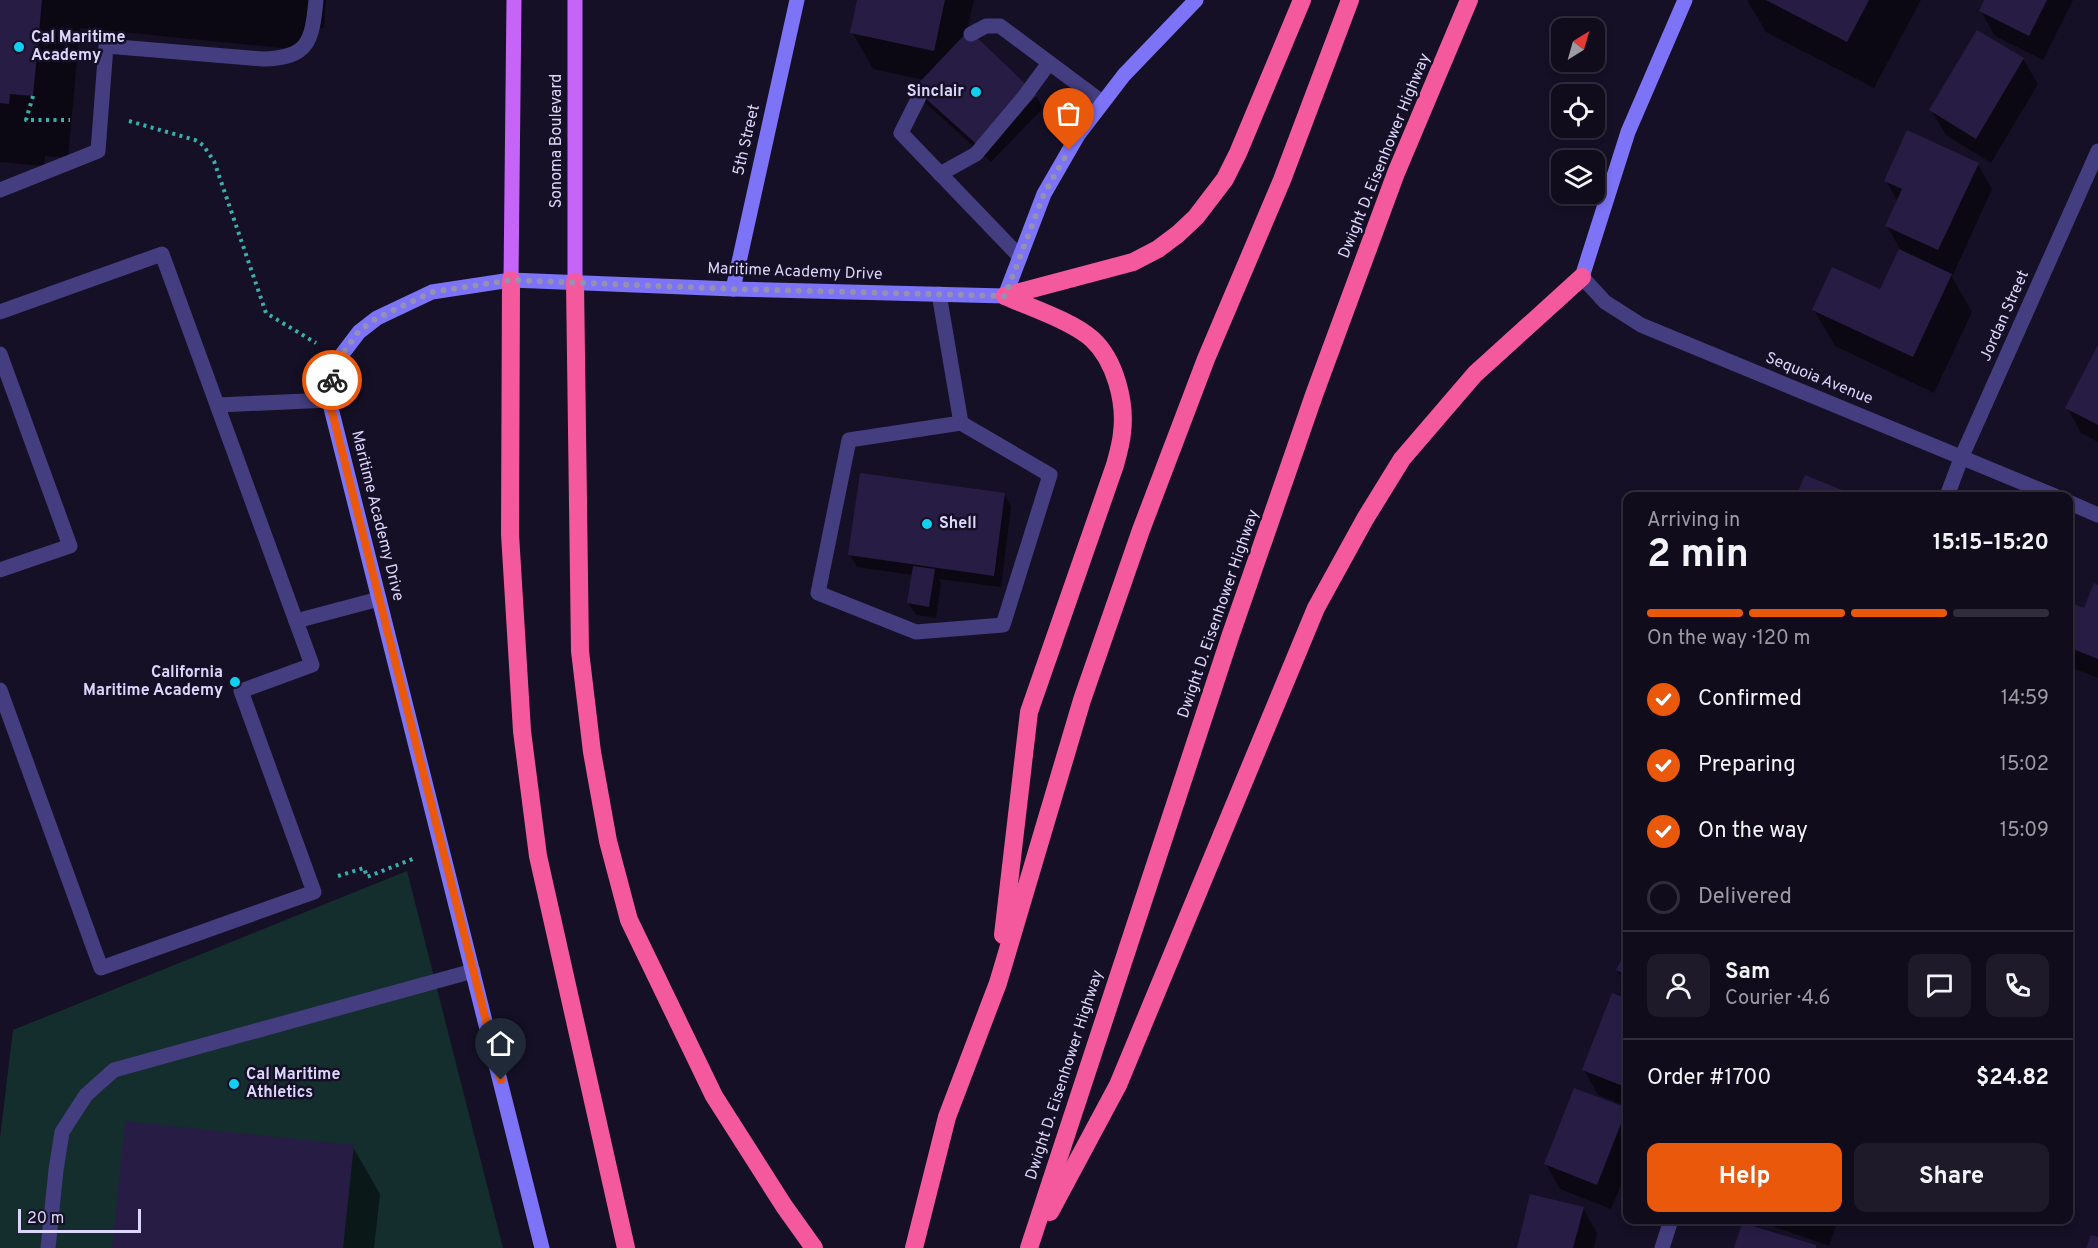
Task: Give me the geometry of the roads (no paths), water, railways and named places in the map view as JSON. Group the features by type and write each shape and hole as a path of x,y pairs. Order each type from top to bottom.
{"highway":[{"path":"1005,296 1133,261 1164,244 1196,217 1225,179 1238,153 1302,0"},
{"path":"914,1248 947,1117 998,983 1082,700 1141,530 1206,359 1282,180 1350,0"},
{"name":"Dwight D. Eisenhower Highway","path":"1029,1248 1231,634 1314,395 1396,172 1469,0"},
{"path":"1029,1248 1118,1085 1316,608 1365,519 1402,459 1475,374 1582,276"},
{"path":"511,280 510,534 522,731 538,856 627,1248"},
{"path":"575,282 580,651 592,752 608,841 629,920 714,1096 784,1206 814,1248"},
{"path":"998,983 1029,712 1115,465 1123,417 1117,384 1111,368 1091,339 1062,322 1005,296"}],"main road":[{"path":"511,280 514,0"},
{"name":"Sonoma Boulevard","path":"575,0 575,282"}],"street":[{"path":"0,190 98,151 106,46 280,59 296,54 306,43 313,30 316,0"},
{"name":"5th Street","path":"733,289 797,0"},
{"path":"1005,296 1044,194 1078,135 1124,75 1196,0"},
{"path":"1582,276 1628,132 1685,0"},
{"path":"971,34 986,26 1000,26 1102,102"},
{"path":"940,174 976,154 1049,63"},
{"path":"919,97 901,133 1020,256"},
{"name":"Jordan Street","path":"1948,492 1962,456 2098,151"},
{"path":"0,312 162,254 312,665 241,691 314,892 101,968 0,690"},
{"name":"Sequoia Avenue","path":"1582,276 1605,302 1641,326 2046,492"},
{"name":"Maritime Academy Drive","path":"542,1248 329,400 332,376 340,357 358,332 377,318 432,292 511,280 733,289 1005,296"},
{"path":"939,294 961,423"},
{"path":"0,354 70,546 0,570"},
{"path":"218,405 329,400"},
{"path":"961,423 1050,475 1003,625 916,633 818,593 849,440 961,423"},
{"path":"2073,504 2098,515"},
{"path":"296,621 379,599"},
{"path":"48,1248 56,1170 63,1132 86,1095 114,1070 473,971"},
{"path":"1662,1248 1670,1224"}],"place":[{"name":"Cal Maritime Academy","path":"19,47"},
{"name":"Sinclair","path":"976,92"},
{"name":"Shell","path":"927,524"},
{"name":"California Maritime Academy","path":"235,682"},
{"name":"Cal Maritime Athletics","path":"234,1084"}]}
